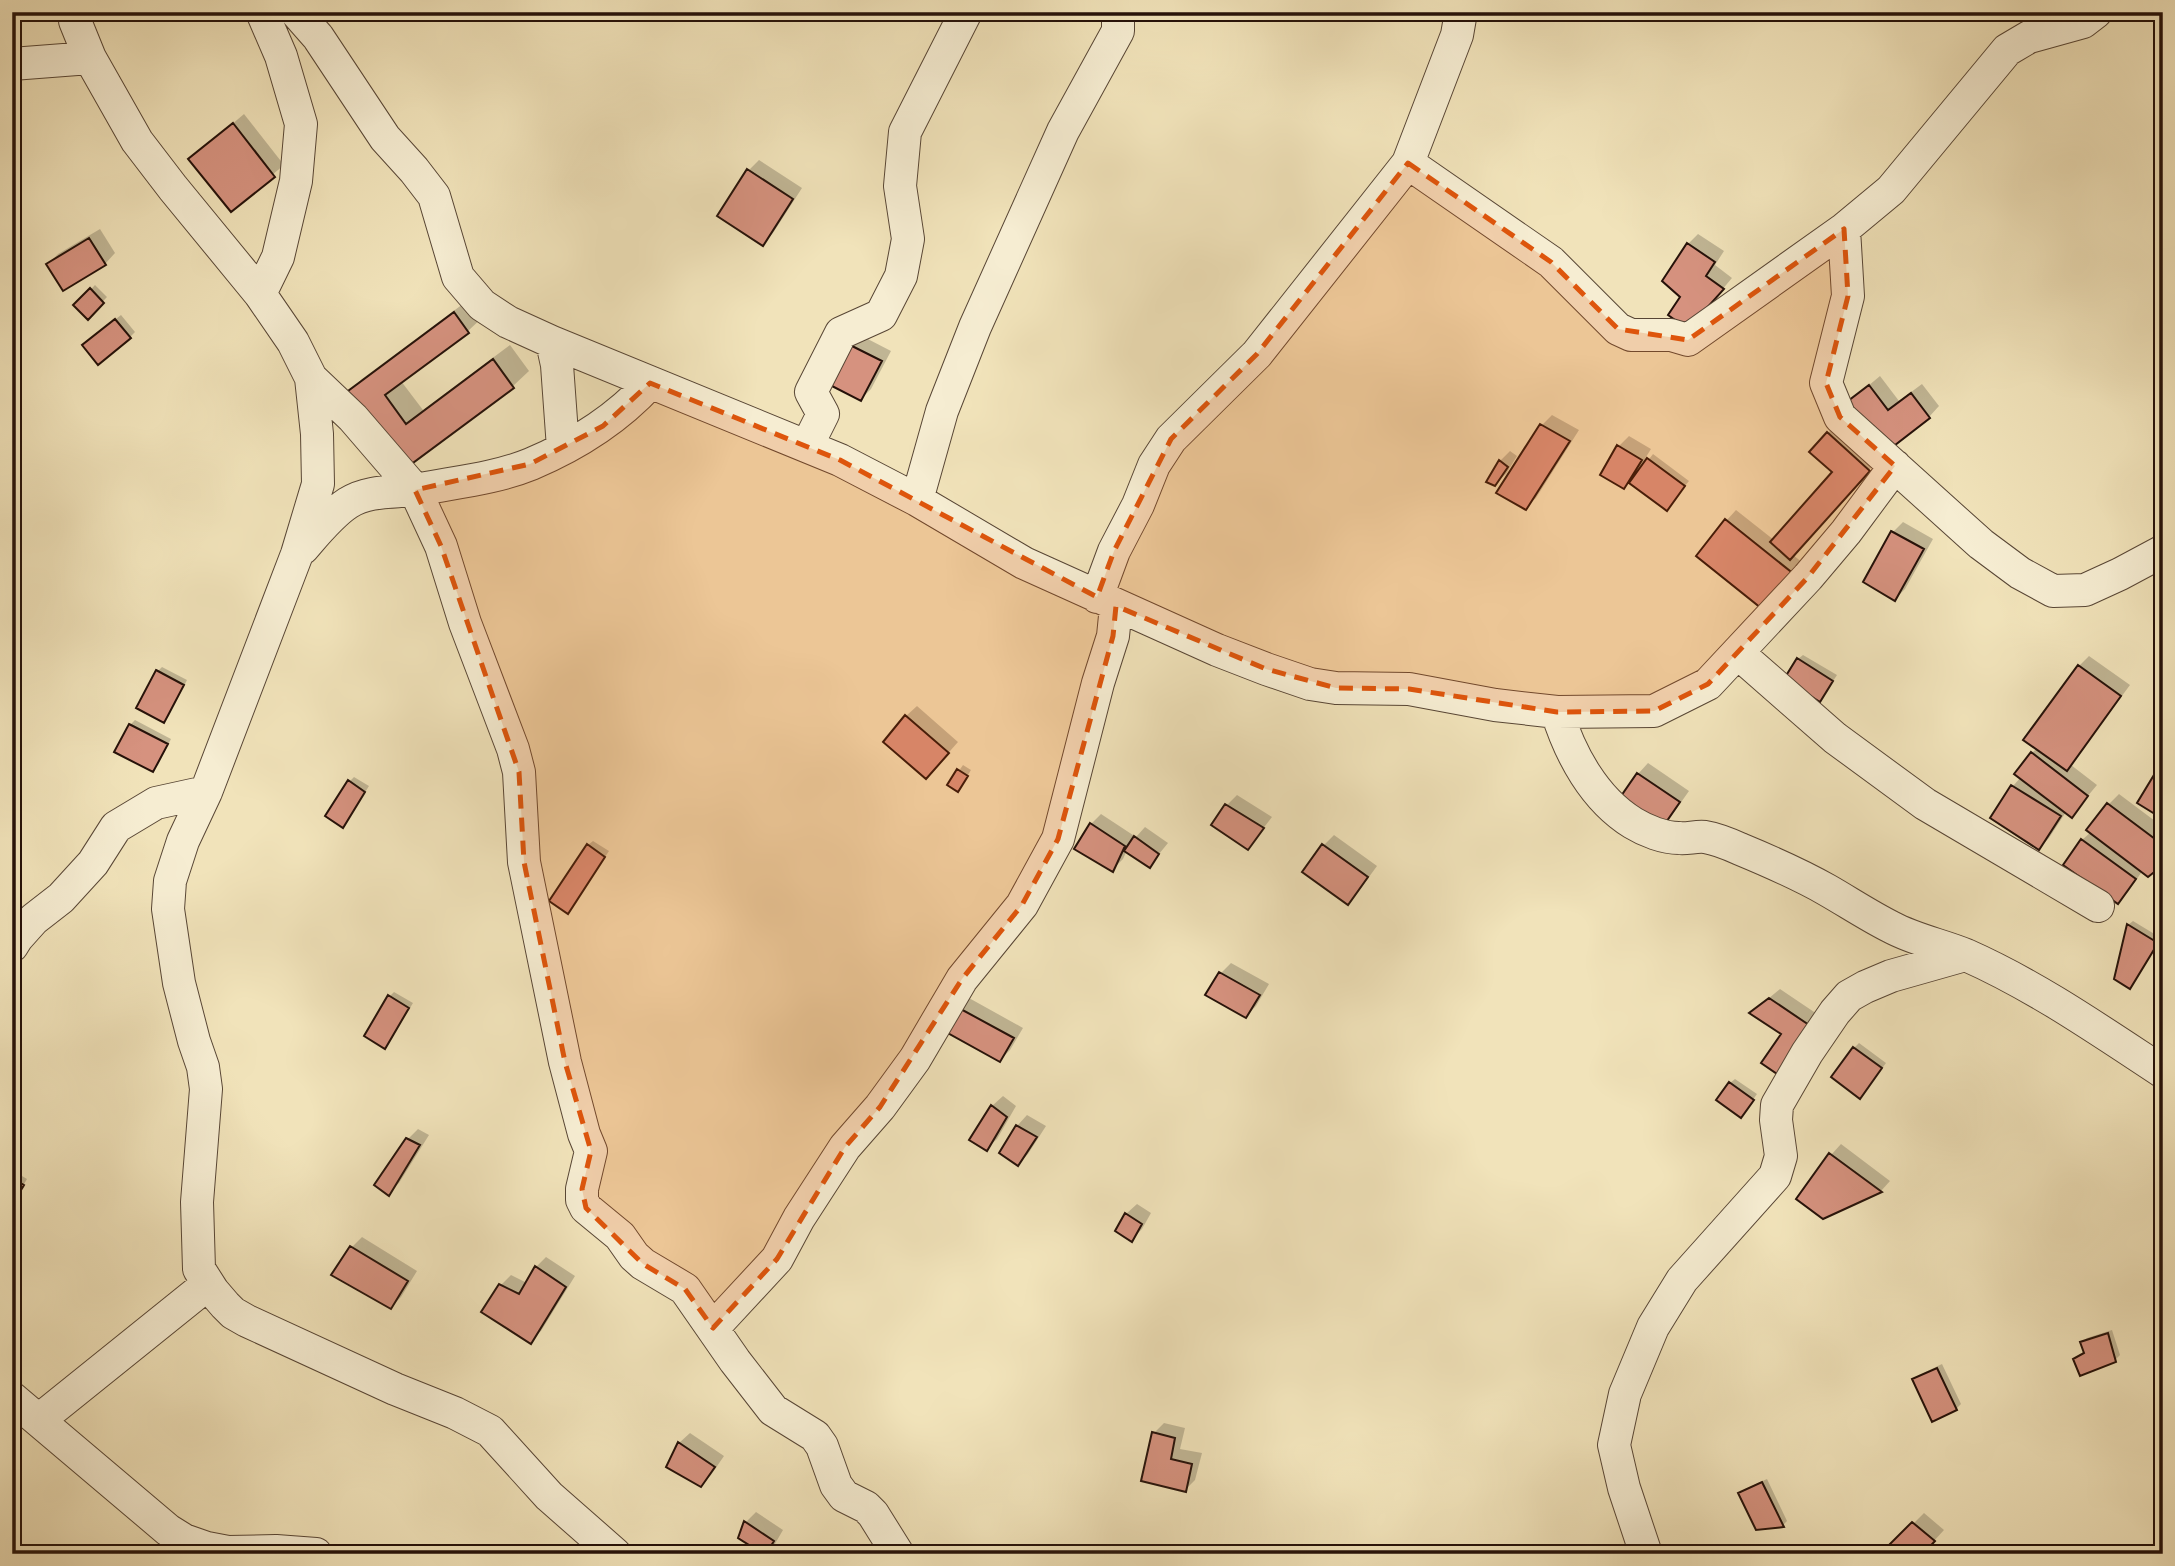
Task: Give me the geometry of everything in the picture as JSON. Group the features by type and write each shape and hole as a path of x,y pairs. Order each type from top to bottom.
{"street":[{"path":"75,12 75,21 90,58 137,141 260,294 293,342 311,378 353,418 415,490 441,546 465,623 513,749 519,772 524,862 565,1062 591,1152 582,1188 582,1200 586,1208 621,1236 634,1256 643,1264 685,1289 776,1414 815,1436 822,1446 836,1485 844,1496 866,1507 873,1514 898,1554"},
{"path":"260,294 278,257 296,181 301,124 281,56 262,12"},
{"path":"296,12 318,37 385,138 434,196 458,277 482,305 508,321 552,341 807,446 917,500 1024,563 1107,602 1217,650 1310,684 1336,688 1409,689 1495,705 1557,712 1654,711 1708,684 1739,653 1823,559 1895,466"},
{"path":"807,446 823,414 811,392 841,333 881,314 901,276 908,239 900,186 905,132 966,12"},
{"path":"917,500 942,411 975,327 1063,131 1118,31 1118,12"},
{"path":"713,1328 777,1259 799,1218 845,1147 880,1107 915,1059 962,979 1022,905 1058,839 1098,683 1113,636 1107,602 1114,551 1138,505 1154,465 1171,439 1256,355 1408,163 1457,35 1461,12"},
{"path":"1408,163 1551,262 1618,330 1631,335 1671,335 1688,340 1844,229 1891,190 2007,50 2029,37 2083,22 2096,12"},
{"path":"12,64 90,58"},
{"path":"1844,229 1848,296 1826,383 1840,417 1981,544 2020,573 2053,590 2085,590 2163,551"},
{"path":"552,341 557,365 563,448"},
{"path":"311,378 317,434 318,484 297,554 206,792 183,841 170,881 168,909 179,984 205,1078 197,1202 199,1269 233,1313 247,1321 490,1431 548,1496 615,1554"},
{"path":"297,554 322,526 349,502 386,490 415,490 493,475 530,464 603,426 631,404 650,383"},
{"path":"1739,653 1827,732 1924,804 2098,905"},
{"path":"1557,712 1564,735 1592,784 1611,805 1633,823 1676,839 1703,836 1723,841 1823,888 1893,928 1965,955 2019,981 2066,1008 2163,1072"},
{"path":"12,946 34,919 61,898 93,863 116,827 156,803 206,792"},
{"path":"1646,1554 1624,1488 1614,1445 1625,1394 1653,1327 1682,1280 1775,1176 1780,1164 1781,1149 1776,1120 1777,1105 1835,1012 1849,996 1873,983 1965,955"},
{"path":"39,1420 208,1284"},
{"path":"12,1398 168,1530 184,1539 207,1548 228,1552 316,1554"}],"highlighted area":[{"path":"1408,163 1551,262 1618,329 1688,340 1844,229 1848,296 1826,383 1840,417 1895,466 1808,577 1708,684 1654,711 1557,712 1409,689 1336,688 1266,669 1116,606 1113,636 1058,839 1022,905 962,979 880,1107 845,1147 777,1259 713,1328 685,1289 643,1264 586,1208 582,1189 591,1151 565,1062 524,862 519,772 441,546 415,490 530,464 603,426 650,383 840,460 1097,597 1114,551 1171,439 1257,354"}],"building":[{"path":"233,123 275,177 231,212 188,159"},
{"path":"747,169 793,199 763,246 717,216"},
{"path":"89,238 106,265 63,291 46,264"},
{"path":"1687,243 1715,262 1706,276 1724,289 1688,329 1668,315 1680,297 1662,281"},
{"path":"90,288 104,303 88,320 73,305"},
{"path":"454,312 469,333 385,395 406,424 493,359 514,388 402,471 344,394"},
{"path":"115,319 131,338 98,365 82,345"},
{"path":"848,344 882,361 861,401 828,384"},
{"path":"1869,385 1888,410 1911,393 1930,418 1886,452 1848,401"},
{"path":"1540,424 1570,441 1526,510 1496,493"},
{"path":"1827,432 1870,471 1790,560 1770,542 1832,472 1809,452"},
{"path":"1617,445 1642,460 1624,489 1600,475"},
{"path":"1647,458 1685,486 1667,511 1629,483"},
{"path":"1499,460 1508,467 1495,486 1486,482"},
{"path":"1725,519 1795,575 1766,612 1696,556"},
{"path":"1891,531 1924,549 1895,601 1863,582"},
{"path":"1797,658 1833,681 1820,702 1784,679"},
{"path":"2078,665 2121,696 2067,771 2023,740"},
{"path":"156,670 184,685 164,723 136,708"},
{"path":"905,715 949,753 926,779 883,742"},
{"path":"129,724 168,744 153,772 114,752"},
{"path":"2031,752 2088,796 2072,818 2014,774"},
{"path":"2163,760 2163,819 2137,803"},
{"path":"957,769 968,776 958,792 947,785"},
{"path":"1637,773 1680,802 1662,828 1619,799"},
{"path":"348,780 365,792 343,828 325,816"},
{"path":"2011,785 2061,816 2039,850 1990,818"},
{"path":"2107,803 2163,845 2163,865 2148,877 2086,830"},
{"path":"1225,804 1264,828 1248,850 1211,825"},
{"path":"1090,823 1125,846 1113,872 1074,849"},
{"path":"1134,836 1159,854 1150,868 1124,851"},
{"path":"2081,839 2136,879 2118,904 2063,865"},
{"path":"587,844 605,857 568,914 549,901"},
{"path":"1322,844 1368,877 1348,905 1302,872"},
{"path":"2127,924 2158,943 2130,989 2114,979"},
{"path":"1219,972 1260,995 1246,1018 1205,995"},
{"path":"388,995 409,1008 385,1049 364,1036"},
{"path":"1769,998 1815,1029 1783,1078 1761,1063 1781,1034 1749,1013"},
{"path":"957,1007 1014,1038 1000,1062 946,1032"},
{"path":"1853,1047 1882,1068 1860,1099 1831,1077"},
{"path":"1729,1082 1754,1100 1741,1118 1716,1100"},
{"path":"991,1105 1007,1117 987,1151 969,1140"},
{"path":"2163,1107 2163,1122 2155,1116"},
{"path":"1016,1125 1037,1137 1018,1166 999,1153"},
{"path":"406,1138 420,1145 389,1196 374,1185"},
{"path":"1829,1153 1882,1192 1823,1219 1796,1199"},
{"path":"12,1178 24,1185 12,1205"},
{"path":"1125,1213 1142,1224 1132,1242 1115,1231"},
{"path":"350,1246 408,1281 391,1309 331,1275"},
{"path":"535,1266 566,1287 531,1344 481,1312 499,1284 519,1294"},
{"path":"2108,1333 2116,1362 2080,1376 2073,1359 2084,1353 2080,1342"},
{"path":"1937,1368 1957,1410 1932,1422 1912,1379"},
{"path":"1152,1432 1175,1438 1171,1459 1192,1464 1186,1492 1141,1481"},
{"path":"678,1442 715,1467 701,1487 666,1467"},
{"path":"1762,1482 1784,1527 1756,1530 1738,1493"},
{"path":"744,1521 774,1541 766,1554 749,1554 752,1547 738,1538"},
{"path":"1912,1522 1935,1541 1923,1554 1880,1554"}]}
